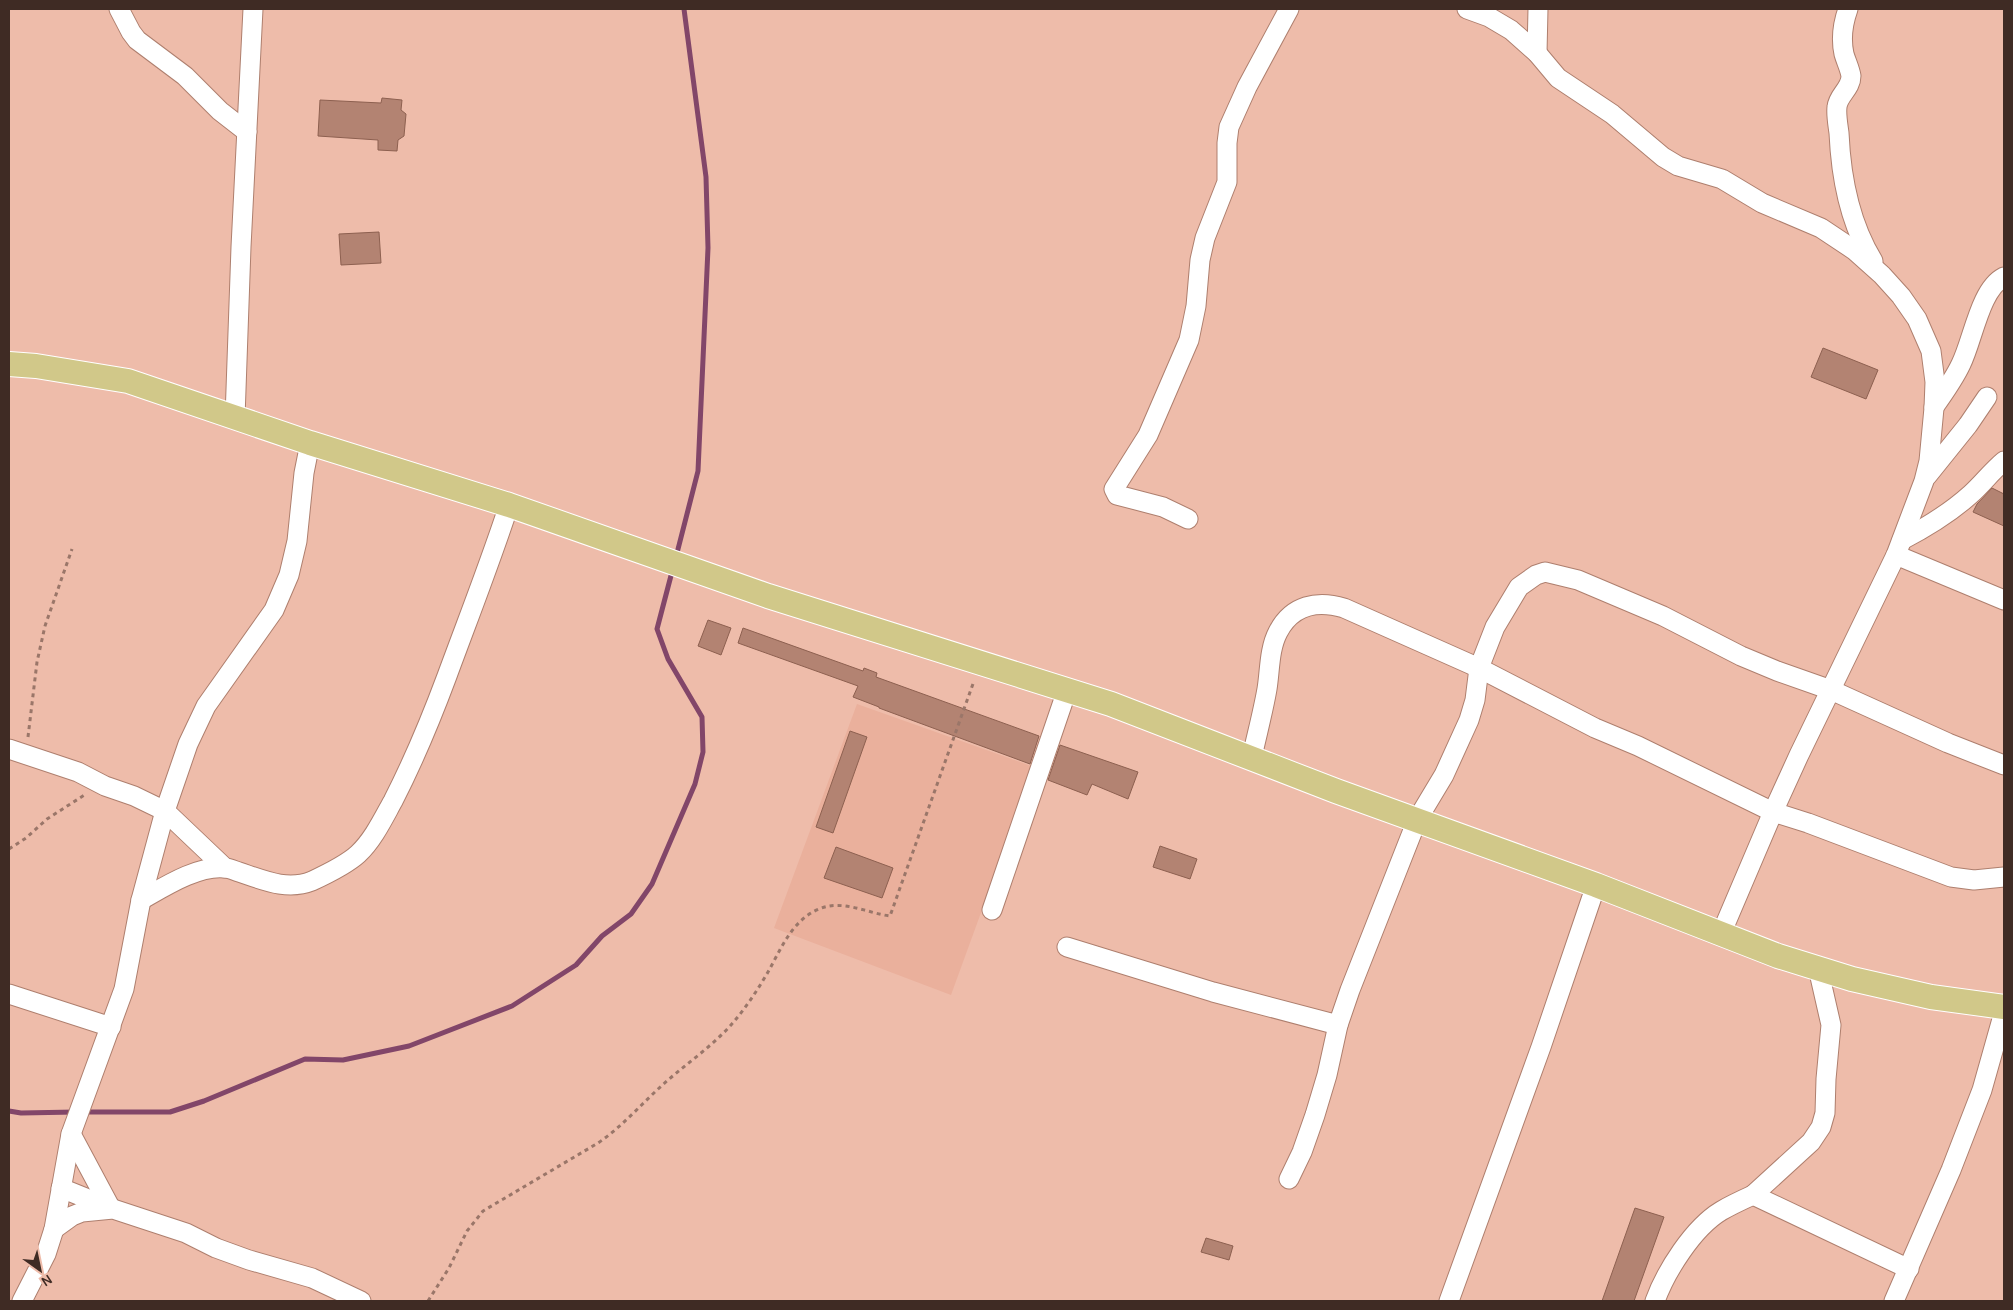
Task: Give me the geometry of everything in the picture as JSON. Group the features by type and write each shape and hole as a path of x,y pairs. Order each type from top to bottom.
{"main road":[{"path":"9,364 36,366 128,381 310,443 509,506 768,596 1111,704 1417,820 1596,885 1778,956 1852,978 1931,997 2004,1008"}],"street":[{"path":"119,9 137,40 185,76 220,111 247,132"},
{"path":"235,418 253,9"},
{"path":"1467,9 1489,17 1511,30 1537,53 1558,78 1612,114 1663,157 1678,166 1722,179 1753,198 1821,228 1854,250 1882,275 1901,296 1917,319 1931,351 1935,382 1934,408 1929,461 1924,481 1899,548 1773,812 1722,934"},
{"path":"1537,53 1538,9"},
{"path":"1848,9 1843,39 1844,53 1851,74 1850,83 1839,100 1837,107 1844,185 1856,229 1882,275"},
{"path":"1188,519 1163,507 1117,496 1114,489 1148,435 1189,340 1196,306 1200,260 1205,238 1227,182 1229,127 1247,87 1290,10"},
{"path":"1934,408 1963,361 1982,306 1990,291 2004,277"},
{"path":"1924,481 1968,425 1987,397"},
{"path":"22,1301 46,1254 54,1229 71,1134 124,989 141,900 165,811 188,744 206,706 274,610 289,575 297,541 304,473 310,443"},
{"path":"1899,548 1972,493 2004,461"},
{"path":"17,752 78,772 105,786 134,796 165,811 225,868 270,883 291,886 311,881 345,864 363,848 387,811 415,759 492,559 509,506"},
{"path":"1899,548 2004,600"},
{"path":"1289,1179 1302,1152 1315,1115 1327,1075 1338,1026 1371,934 1417,820 1444,775 1469,720 1475,700 1479,668 1495,627 1519,587 1536,575 1545,572 1578,580 1662,616 1741,656 1776,671 1831,690 1940,739 2004,765"},
{"path":"1252,757 1267,689 1272,648 1278,632 1287,620 1300,609 1314,604 1329,604 1344,608 1479,668 1595,728 1638,746 1773,812 1808,823 1951,877 1974,880 2004,877"},
{"path":"992,910 1067,690"},
{"path":"141,900 192,874 225,868"},
{"path":"1450,1301 1541,1047 1596,885"},
{"path":"1067,947 1213,992 1338,1026"},
{"path":"1655,1301 1662,1282 1698,1231 1720,1212 1753,1195 1811,1142 1821,1127 1825,1113 1830,1025 1818,968"},
{"path":"9,994 110,1028"},
{"path":"1894,1301 1952,1170 1982,1090 2004,1012"},
{"path":"71,1134 111,1208"},
{"path":"61,1188 111,1208 186,1233 216,1248 249,1260 312,1278 361,1301"},
{"path":"1753,1195 1909,1269"},
{"path":"54,1229 72,1216 82,1212 111,1208"}],"path":[{"path":"17,752 43,635 72,549"},
{"path":"428,1301 449,1268 467,1231 483,1211 598,1144 615,1131 674,1075 702,1053 731,1025 751,1000 783,944 798,924 809,914 821,908 833,906 857,908 872,914 890,916 980,662"},
{"path":"9,849 26,838 47,819 83,796 105,786"}],"shaded area":[{"path":"857,704 1034,767 951,995 774,928"}],"building":[{"path":"382,98 402,100 401,110 406,114 404,136 398,140 397,151 378,150 378,140 318,136 320,100 381,103"},
{"path":"379,232 381,263 341,265 339,234"},
{"path":"1823,348 1878,370 1866,399 1811,377"},
{"path":"1992,488 2004,494 2004,526 1973,512 1977,504"},
{"path":"708,620 731,628 721,655 698,646"},
{"path":"743,628 863,671 864,668 877,673 876,677 1039,736 1030,764 853,697 858,686 738,643"},
{"path":"850,731 867,737 833,833 816,827"},
{"path":"1060,745 1138,772 1128,799 1092,784 1087,795 1048,780"},
{"path":"1160,846 1197,859 1190,879 1153,867"},
{"path":"836,847 893,868 882,898 824,878"},
{"path":"1635,1208 1664,1217 1634,1301 1602,1301"},
{"path":"1206,1238 1233,1246 1229,1260 1201,1252"}],"waterway":[{"path":"676,557 698,471 708,248 706,177 684,9"},
{"path":"84,1112 170,1112 204,1101 305,1059 343,1060 409,1046 512,1006 576,965 602,936 631,914 652,884 695,784 703,752 702,717 668,659 657,629 673,568"},
{"path":"9,1111 21,1113 76,1112"}]}
